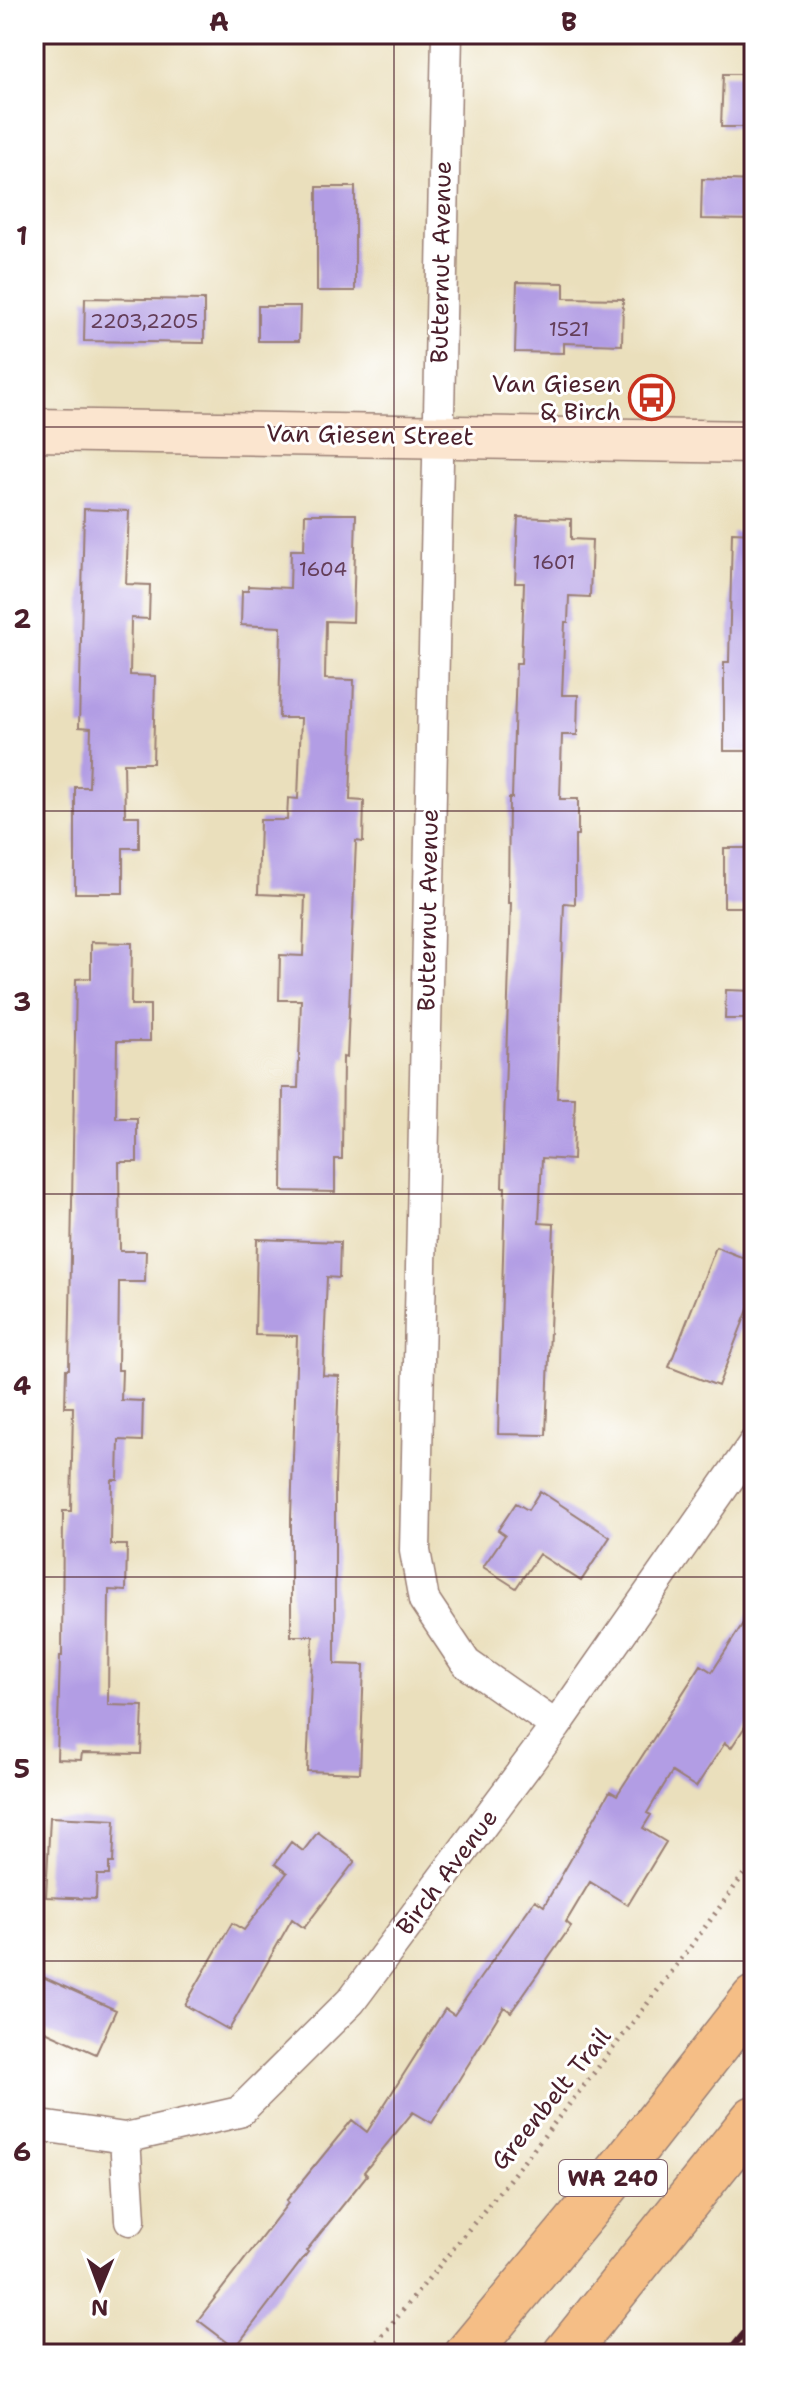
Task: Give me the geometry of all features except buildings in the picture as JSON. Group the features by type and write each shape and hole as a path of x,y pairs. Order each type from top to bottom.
{"highway":[{"name":"WA 240","path":"467,2354 605,2188 754,1998"},
{"name":"WA 240","path":"565,2354 754,2118"}],"main road":[{"name":"Van Giesen Street","path":"34,430 754,442"}],"street":[{"name":"Butternut Avenue","path":"447,34 415,1551 424,1600 466,1663 556,1726"},
{"name":"Birch Avenue","path":"34,2125 125,2138 239,2112 351,2001 556,1726 754,1443"},
{"path":"125,2138 130,2220"}],"path":[{"name":"Greenbelt Trail","path":"367,2354 577,2097 754,1860"}],"railway":[{"path":"727,2354 754,2321"}],"place":[{"name":"Van Giesen & Birch","path":"652,398"}]}
